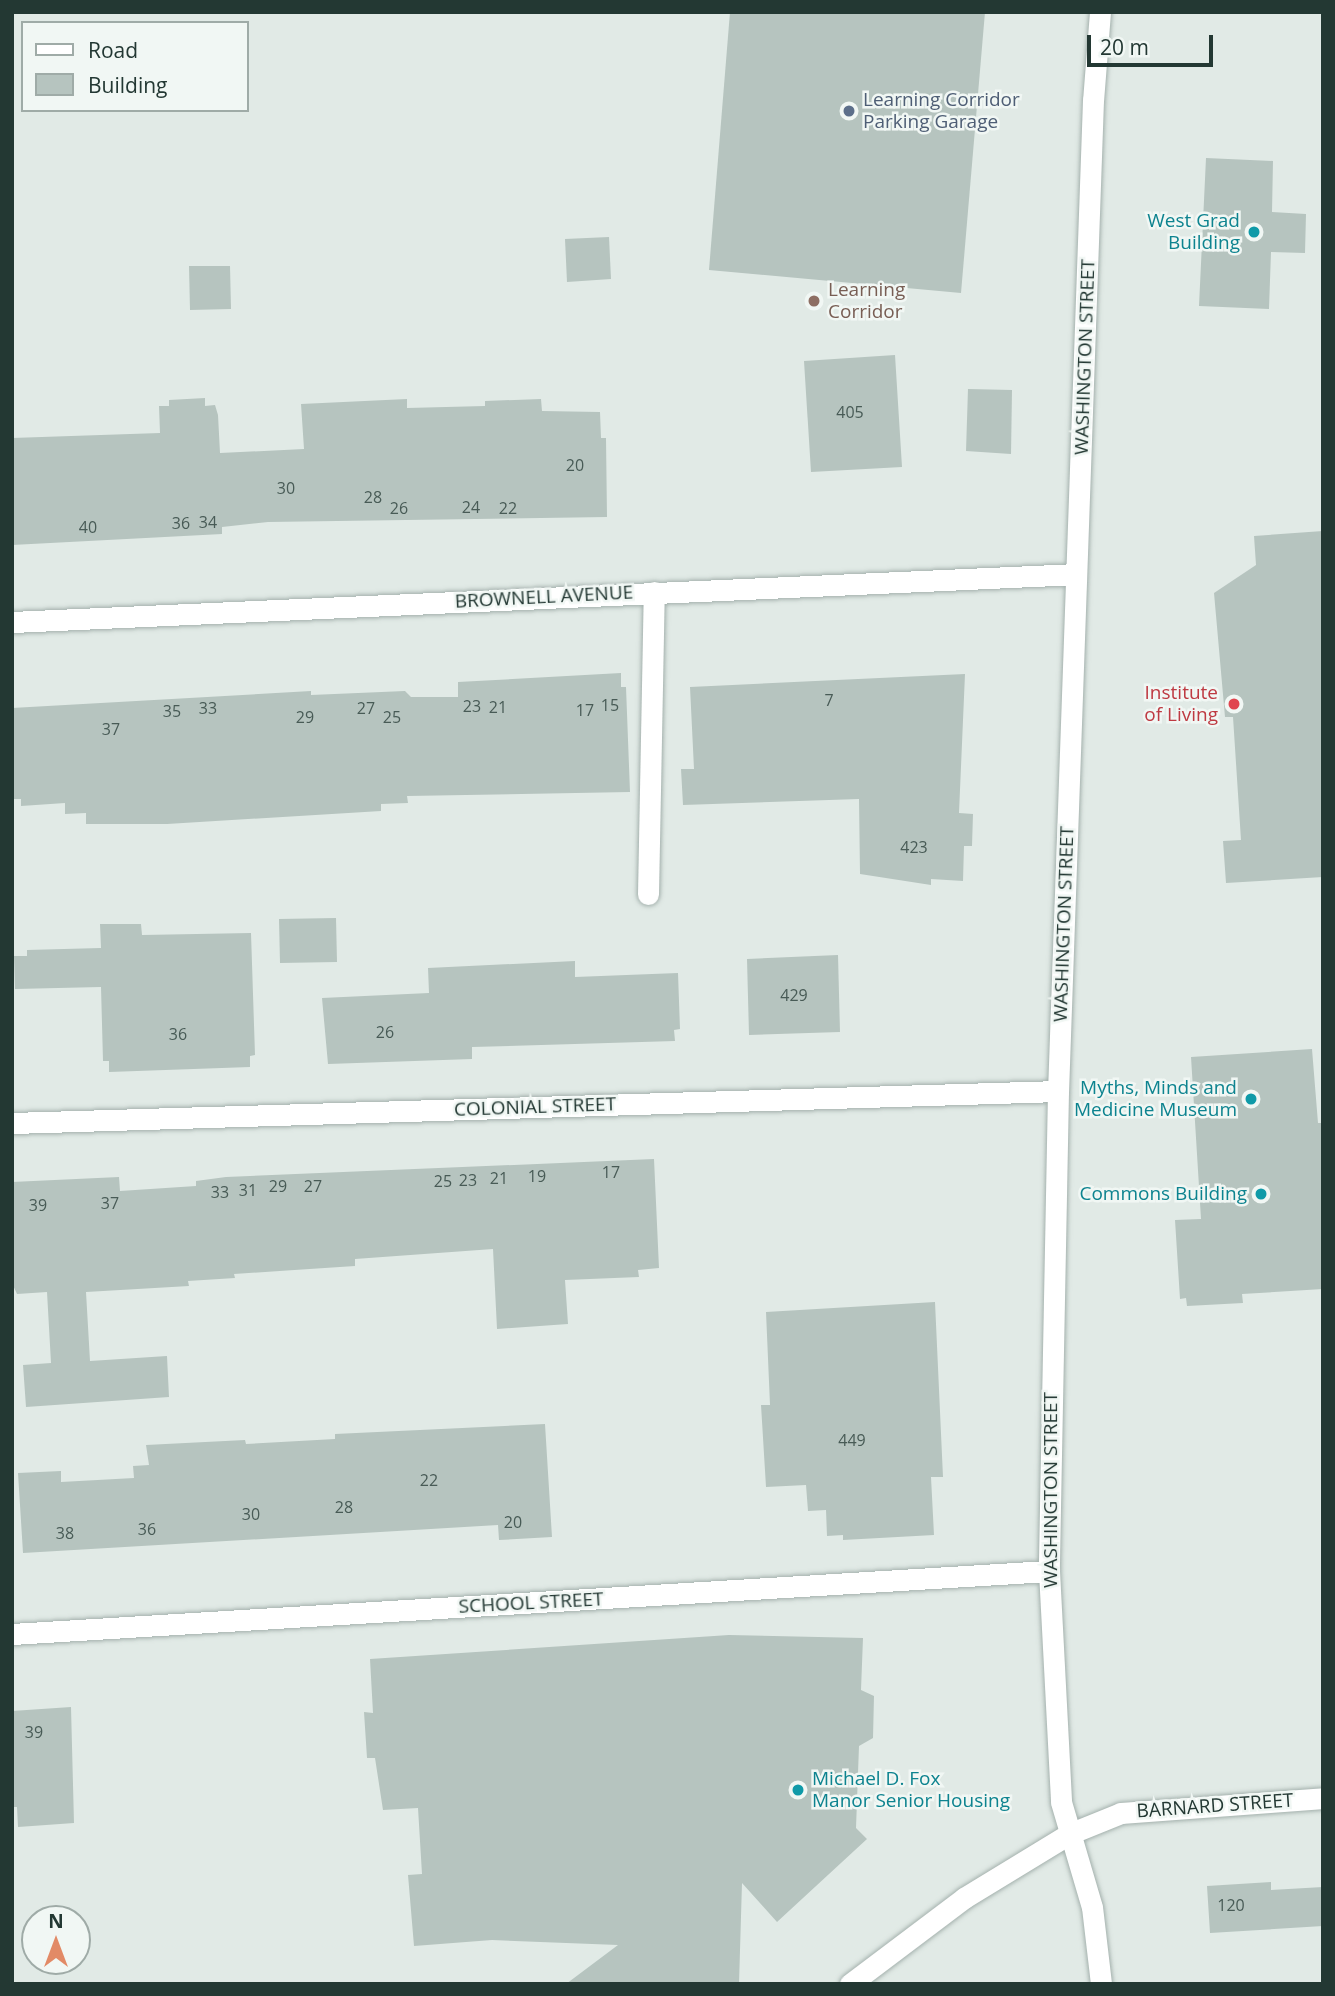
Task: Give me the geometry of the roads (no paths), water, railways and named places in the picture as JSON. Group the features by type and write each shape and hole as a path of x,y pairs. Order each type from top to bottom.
{"street":[{"name":"WASHINGTON STREET","path":"1100,12 1093,100 1058,1091 1049,1571 1061,1802 1091,1907 1101,1984"},
{"name":"BROWNELL AVENUE","path":"12,622 1076,574"},
{"path":"648,894 654,592"},
{"name":"COLONIAL STREET","path":"12,1123 1058,1091"},
{"name":"SCHOOL STREET","path":"12,1634 1049,1571"},
{"name":"BARNARD STREET","path":"850,1984 964,1898 1069,1834 1121,1813 1323,1798"}],"place":[{"name":"Learning Corridor Parking Garage","path":"849,111"},
{"name":"West Grad Building","path":"1254,232"},
{"name":"Learning Corridor","path":"814,301"},
{"name":"Institute of Living","path":"1234,704"},
{"name":"Myths, Minds and Medicine Museum","path":"1251,1099"},
{"name":"Commons Building","path":"1261,1194"},
{"name":"Michael D. Fox Manor Senior Housing","path":"798,1790"}]}
